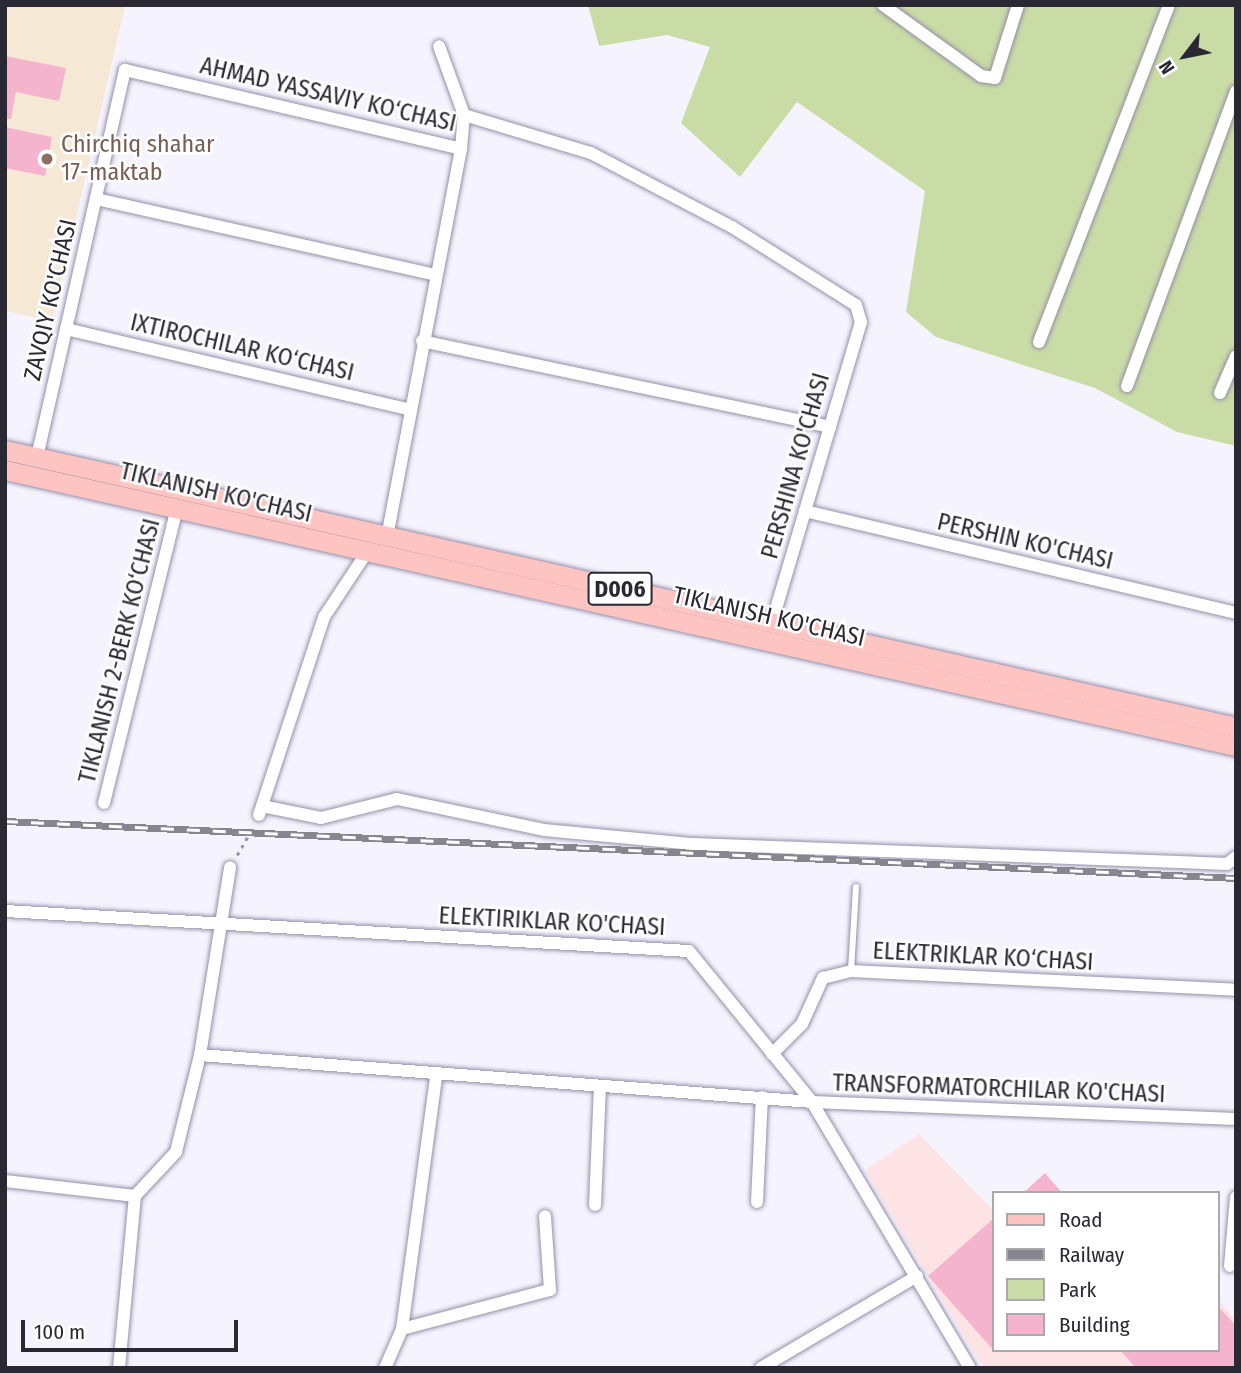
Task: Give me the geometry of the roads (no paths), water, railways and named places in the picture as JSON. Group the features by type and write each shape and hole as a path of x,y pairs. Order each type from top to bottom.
{"main road":[{"name":"D006","path":"5,450 1236,727"},
{"name":"TIKLANISH KO'CHASI","path":"5,470 1236,746"},
{"path":"367,552 387,537"}],"street":[{"path":"883,5 981,76 995,78 1018,5"},
{"path":"1039,342 1169,5"},
{"name":"AHMAD YASSAVIY KO‘CHASI","path":"125,70 461,149 464,115 439,46"},
{"name":"ZAVQIY KO'CHASI","path":"37,457 125,70"},
{"path":"1126,386 1236,91"},
{"name":"PERSHINA KO'CHASI","path":"464,115 592,153 743,234 856,305 861,322 772,623"},
{"path":"387,537 408,409 461,149"},
{"path":"96,200 436,275"},
{"name":"IXTIROCHILAR KO‘CHASI","path":"66,329 408,409"},
{"path":"422,341 830,427"},
{"path":"1220,393 1236,356"},
{"name":"TIKLANISH 2-BERK KO‘CHASI","path":"104,803 177,509"},
{"name":"PERSHIN KO'CHASI","path":"805,511 1236,613"},
{"path":"367,552 324,617 261,811 321,818 397,799 544,830 706,845 1227,863 1236,857"},
{"path":"119,1368 135,1196 176,1152 200,1055 217,923 230,867"},
{"name":"ELEKTIRIKLAR KO'CHASI","path":"5,911 689,951 812,1102 970,1368"},
{"name":"ELEKTRIKLAR KO‘CHASI","path":"772,1054 802,1024 823,978 851,971 1236,990"},
{"name":"TRANSFORMATORCHILAR KO'CHASI","path":"200,1055 436,1078 812,1102 1236,1119"},
{"path":"385,1368 402,1329 436,1078"},
{"path":"595,1205 600,1088"},
{"path":"757,1202 762,1097"},
{"path":"5,1181 135,1196"},
{"path":"1230,1266 1236,1197"},
{"path":"402,1329 550,1290 545,1216"},
{"path":"765,1367 916,1276"}],"lane":[{"path":"851,971 856,887"}],"railway":[{"path":"5,821 1236,878"}],"place":[{"name":"Chirchiq shahar 17-maktab","path":"47,159"}]}
